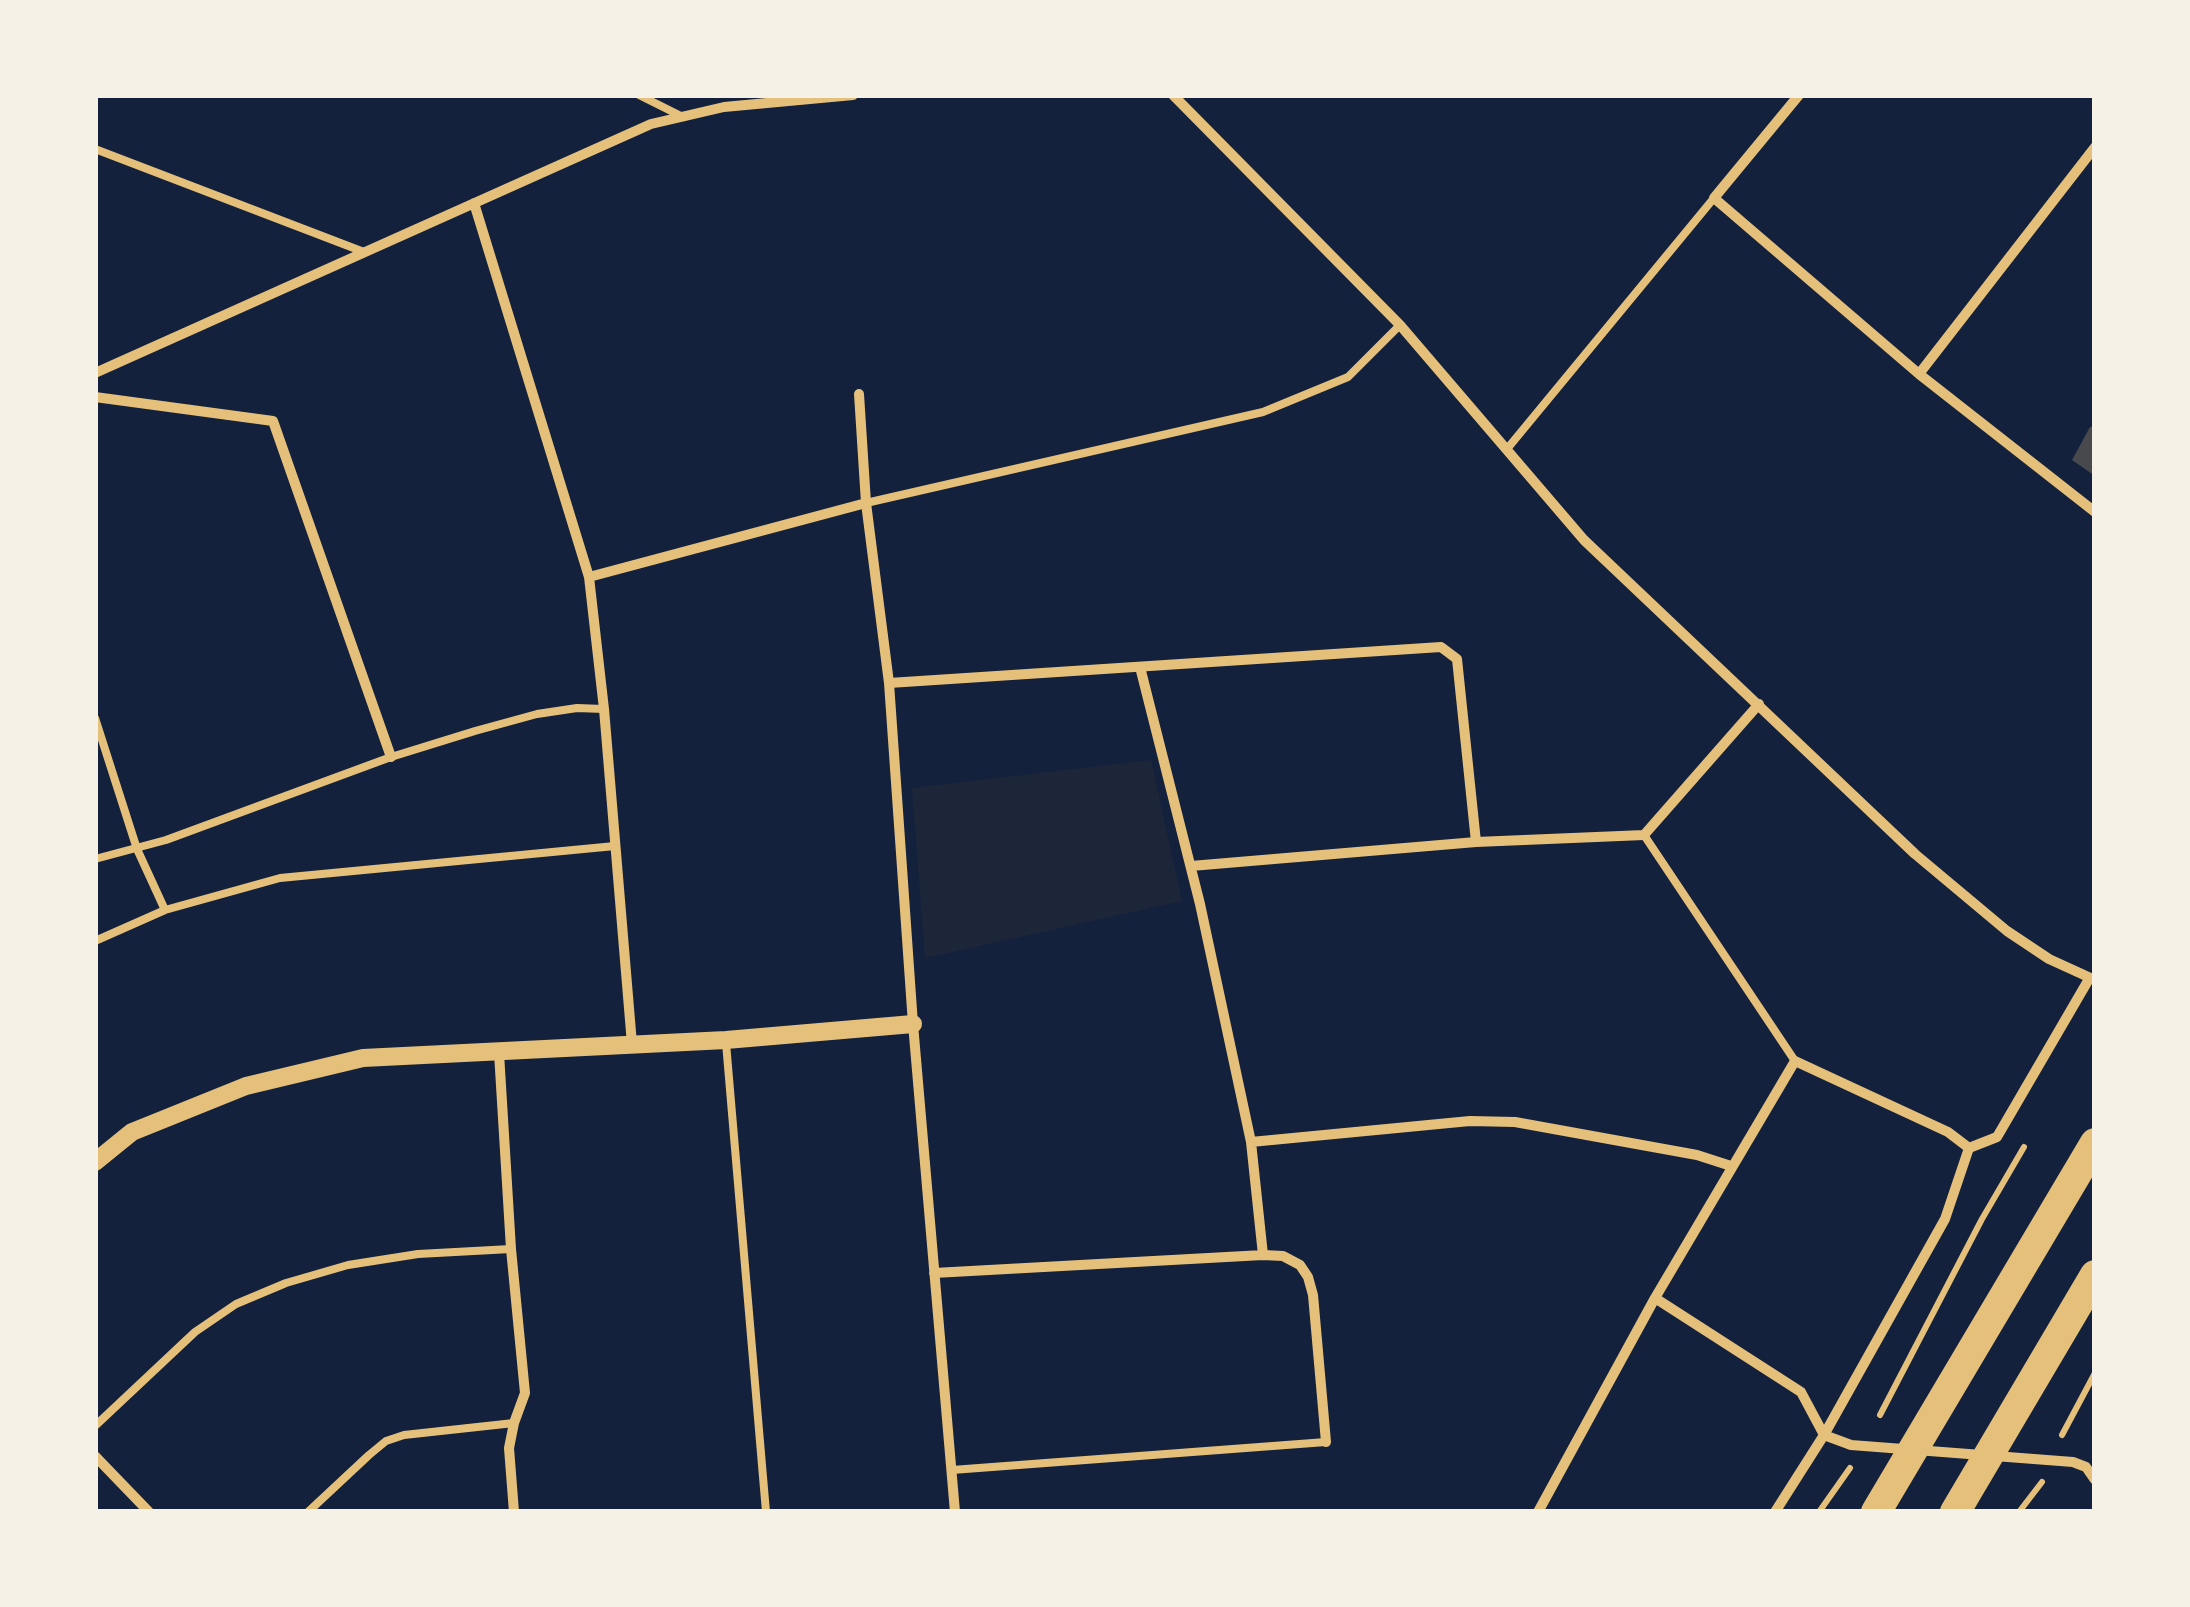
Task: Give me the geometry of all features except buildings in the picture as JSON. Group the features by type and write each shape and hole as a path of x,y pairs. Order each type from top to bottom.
{"highway":[{"path":"1876,1512 2095,1143"},
{"path":"1955,1512 2095,1276"}],"street":[{"path":"95,374 650,124 724,107 853,95"},
{"path":"1173,95 1400,325 1584,540 1915,854 2007,932 2092,980 1997,1136 1969,1148 1946,1219 1824,1435 1775,1512"},
{"path":"1798,95 1714,198 1919,374 2095,512"},
{"path":"1919,374 2095,147"},
{"path":"474,203 590,577 632,1044"},
{"path":"859,394 866,503 889,683 913,1024 955,1512"},
{"path":"95,398 273,420 391,757"},
{"path":"590,577 866,503"},
{"path":"889,683 1441,646 1457,659 1476,842"},
{"path":"1140,667 1191,866 1250,1142 1263,1256"},
{"path":"1191,866 1476,842 1644,835 1759,704"},
{"path":"95,1162 132,1132 246,1086 363,1058 726,1040 913,1024"},
{"path":"499,1053 525,1393 509,1448 514,1512"},
{"path":"1538,1512 1731,1166 1795,1061 1948,1132 1969,1148"},
{"path":"1250,1142 1470,1121 1515,1122 1697,1155 1731,1166"},
{"path":"934,1273 1284,1256 1300,1265 1313,1295 1326,1442"},
{"path":"1656,1298 1801,1392 1824,1435 1850,1445 2073,1462 2086,1467 2095,1480"},
{"path":"95,1456 149,1512"}],"lane":[{"path":"639,95 684,117"},
{"path":"95,149 364,252"},
{"path":"1507,450 1714,198"},
{"path":"866,503 1264,412 1348,377 1400,325"},
{"path":"95,859 136,849 475,730 537,714 577,708 604,709"},
{"path":"95,718 136,849 165,910"},
{"path":"1644,835 1795,1061"},
{"path":"95,941 165,910 280,878 615,846"},
{"path":"726,1040 766,1512"},
{"path":"95,1426 195,1332 236,1304 286,1283 348,1265 418,1254 511,1249"},
{"path":"308,1512 386,1442 404,1435 514,1423"},
{"path":"952,1470 1326,1442"}],"path":[{"path":"1880,1415 1982,1219 2027,1142"},
{"path":"2062,1436 2095,1374"},
{"path":"1820,1512 1850,1468"},
{"path":"2019,1512 2042,1482"}],"shaded area":[{"path":"1151,760 1182,901 925,958 912,788"}]}
